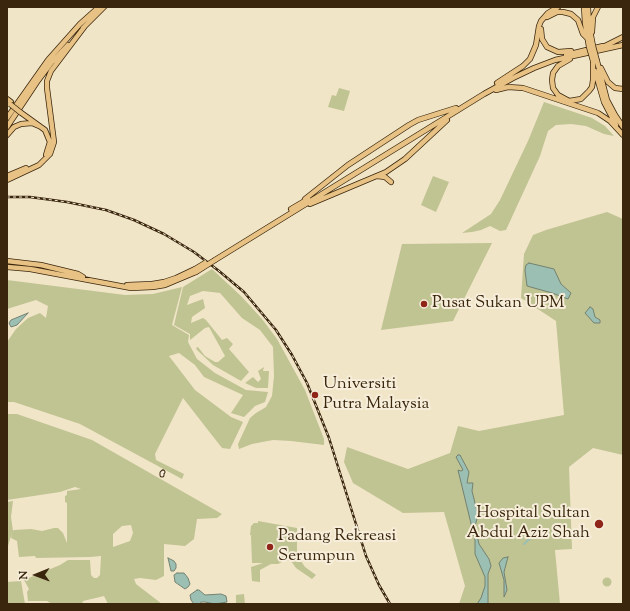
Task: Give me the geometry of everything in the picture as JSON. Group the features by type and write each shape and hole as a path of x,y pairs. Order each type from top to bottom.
{"highway":[{"path":"7,118 53,54 80,24 99,7"},
{"path":"7,127 52,62 104,7"},
{"path":"214,259 297,209 523,66 530,59 536,45 541,21 548,13 558,7"},
{"path":"584,7 585,24 590,39"},
{"path":"588,7 591,46 604,102 612,119 623,135"},
{"path":"590,39 593,17 598,7"},
{"path":"580,53 558,52 547,47 542,39 541,32 543,23 556,12 571,14 578,20 590,39"},
{"path":"7,180 39,165 47,158 52,150 54,135 47,81 51,71 85,26"},
{"path":"506,77 549,60 623,43"},
{"path":"609,47 623,43"},
{"path":"580,53 560,64 553,73 553,88 560,97 573,101 581,99 587,95 592,87 594,62"},
{"path":"382,155 513,78 555,60 580,53"},
{"path":"594,62 608,82 615,88 623,90"},
{"path":"594,62 607,100 623,127"},
{"path":"7,114 26,87 30,84"},
{"path":"479,97 486,96 501,88 515,86 523,88 598,114 610,121 623,135"},
{"path":"9,102 42,123 49,130 52,139 52,150"},
{"path":"15,266 123,287 142,288 166,285 195,271 291,209 309,197 348,164 409,125 418,120 456,108"},
{"path":"7,176 35,164 45,157 49,147 49,139 46,132 40,125 21,110"},
{"path":"297,209 386,172 405,159 453,113"},
{"path":"7,135 14,127 24,123 38,125 46,132"},
{"path":"291,209 376,159"},
{"path":"378,176 385,177 391,182"},
{"path":"7,261 41,265 78,274 83,277"},
{"path":"7,267 15,266 124,284 152,284 176,278 195,271"},
{"path":"7,267 60,277 64,276"}],"green space":[{"path":"339,88 350,91 344,111 328,107 332,95 336,96"},
{"path":"544,102 592,118 605,126 614,136 604,134 586,126 571,124 556,125 548,131 540,156 506,230 500,231 490,226 481,230 462,233 491,214 500,200 528,141"},
{"path":"433,176 449,182 436,212 421,205"},
{"path":"607,212 623,219 623,455 593,448 569,467 572,549 555,550 560,604 459,604 465,586 444,512 403,513 353,483 344,462 347,447 408,469 450,453 458,426 479,431 564,415 556,321 521,298 524,254 533,235"},
{"name":"Pusat Sukan UPM","path":"492,243 453,321 381,330 402,244"},
{"path":"212,269 242,297 262,319 277,339 305,390 324,439 324,445 273,440 252,444 239,449 238,444 250,418 266,407 272,396 274,376 273,347 260,330 242,318 220,293 203,291 190,296 187,305 203,299 205,308 192,317 191,323 203,318 222,340 227,338 233,344 229,349 249,372 241,381 213,365 197,350 196,348 198,347 205,356 215,362 218,362 225,356 209,327 205,328 190,340 190,334 174,325 183,287"},
{"path":"7,280 125,295 153,294 182,287 172,325 189,335 188,342 197,359 215,373 246,390 268,392 265,402 255,406 244,417 231,413 243,395 204,377 195,365 179,353 169,356 195,390 231,417 243,422 230,449 222,448 183,398 155,454 156,460 184,474 182,479 80,424 14,402 7,402 7,342 16,329 28,318 40,313 46,318 48,306 36,300 7,309"},
{"path":"264,367 263,371 269,371 268,388 256,388 245,383 253,377 258,382 261,379 258,371"},
{"path":"7,414 17,414 92,440 222,514 217,518 197,519 194,539 185,546 164,544 164,576 156,580 140,578 134,579 136,584 162,604 108,604 104,596 83,601 82,604 52,604 47,601 28,601 27,592 29,589 24,580 60,565 68,560 90,560 91,575 94,578 97,578 100,575 101,556 36,558 35,556 19,557 17,541 11,538 12,533 7,549 7,502 13,501 11,517 13,531 31,529 42,531 58,528 63,533 67,543 67,503 65,502 65,496 67,495 67,491 81,489 75,487 60,492 7,500","holes":["131,525 133,533 130,541 113,547 113,534 122,526"]},
{"path":"258,521 297,528 297,555 305,567 316,575 312,579 296,568 291,561 286,560 278,564 271,564 260,570 260,582 252,581 251,567 263,563 252,563 252,536 250,535 251,526 254,523 258,523"},
{"path":"607,577 612,582 607,587 602,582"},
{"path":"21,581 25,604 7,604 7,582"},
{"path":"244,594 245,604 236,604 236,595"}],"water":[{"path":"529,263 554,269 561,284 571,293 568,299 527,286 525,270 526,265"},
{"path":"590,307 593,309 595,317 600,320 600,323 594,323 585,313"},
{"path":"28,313 17,325 11,327 9,323 11,320"},
{"path":"460,455 469,472 467,483 473,483 472,491 478,515 475,526 479,544 489,559 491,566 488,574 488,604 477,604 481,598 485,586 485,577 475,554 475,540 458,470 463,470 456,457"},
{"path":"508,557 504,572 507,590 504,597 504,580 499,563 503,558"},
{"path":"168,558 176,564 174,571 171,571"},
{"path":"177,573 184,573 188,578 190,584 185,589 175,582 174,575"},
{"path":"197,590 205,595 221,594 226,596 227,602 215,604 201,602 200,604 194,604 190,595"}],"waterway":[{"path":"524,544 535,534"}],"railway":[{"path":"7,197 30,197 67,202 106,210 134,220 164,234 194,252 244,292 276,330 307,383 329,438 366,556 379,585 390,604"}],"place":[{"name":"Pusat Sukan UPM","path":"424,304"},
{"name":"Universiti Putra Malaysia","path":"315,395"},
{"name":"Hospital Sultan Abdul Aziz Shah","path":"599,524"},
{"name":"Padang Rekreasi Serumpun","path":"270,547"}]}
